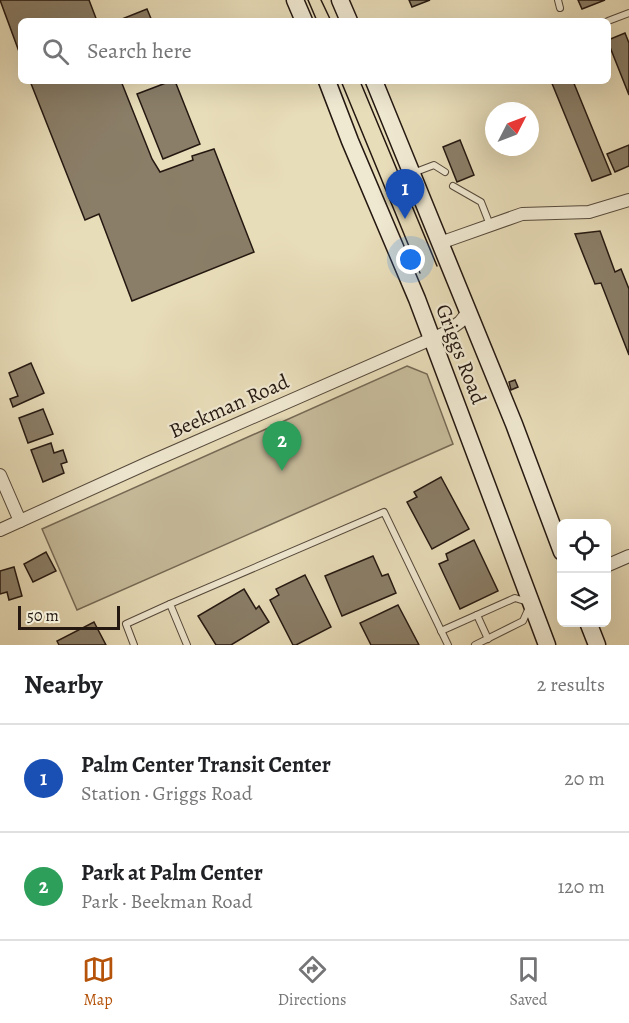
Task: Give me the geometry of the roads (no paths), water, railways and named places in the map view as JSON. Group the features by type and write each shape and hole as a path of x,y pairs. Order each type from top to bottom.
{"main road":[{"path":"295,0 302,18"},
{"path":"340,0 348,18"},
{"name":"Griggs Road","path":"328,84 432,339 548,645"},
{"name":"Griggs Road","path":"375,84 514,424 557,541"},
{"path":"590,627 597,645"}],"street":[{"path":"440,243 522,214 589,212 629,200"},
{"name":"Beekman Road","path":"0,530 445,333 460,322 468,312"},
{"path":"0,475 20,521"},
{"path":"611,564 629,556"}],"lane":[{"path":"558,0 560,8"},
{"path":"611,20 629,13"},
{"path":"412,173 434,165 445,172"},
{"path":"453,186 481,202 490,225"},
{"path":"134,645 126,624 384,512 447,645"},
{"path":"441,631 515,598 531,603 523,621 475,645"},
{"path":"170,604 188,645"},
{"path":"477,615 488,639"}],"tram line":[{"path":"308,0 316,18"},
{"path":"321,0 330,18"},
{"path":"342,84 420,273"},
{"path":"361,84 437,266"}],"place":[{"name":"Palm Center Transit Center","path":"405,219"},
{"name":"Park at Palm Center","path":"282,471"}]}
